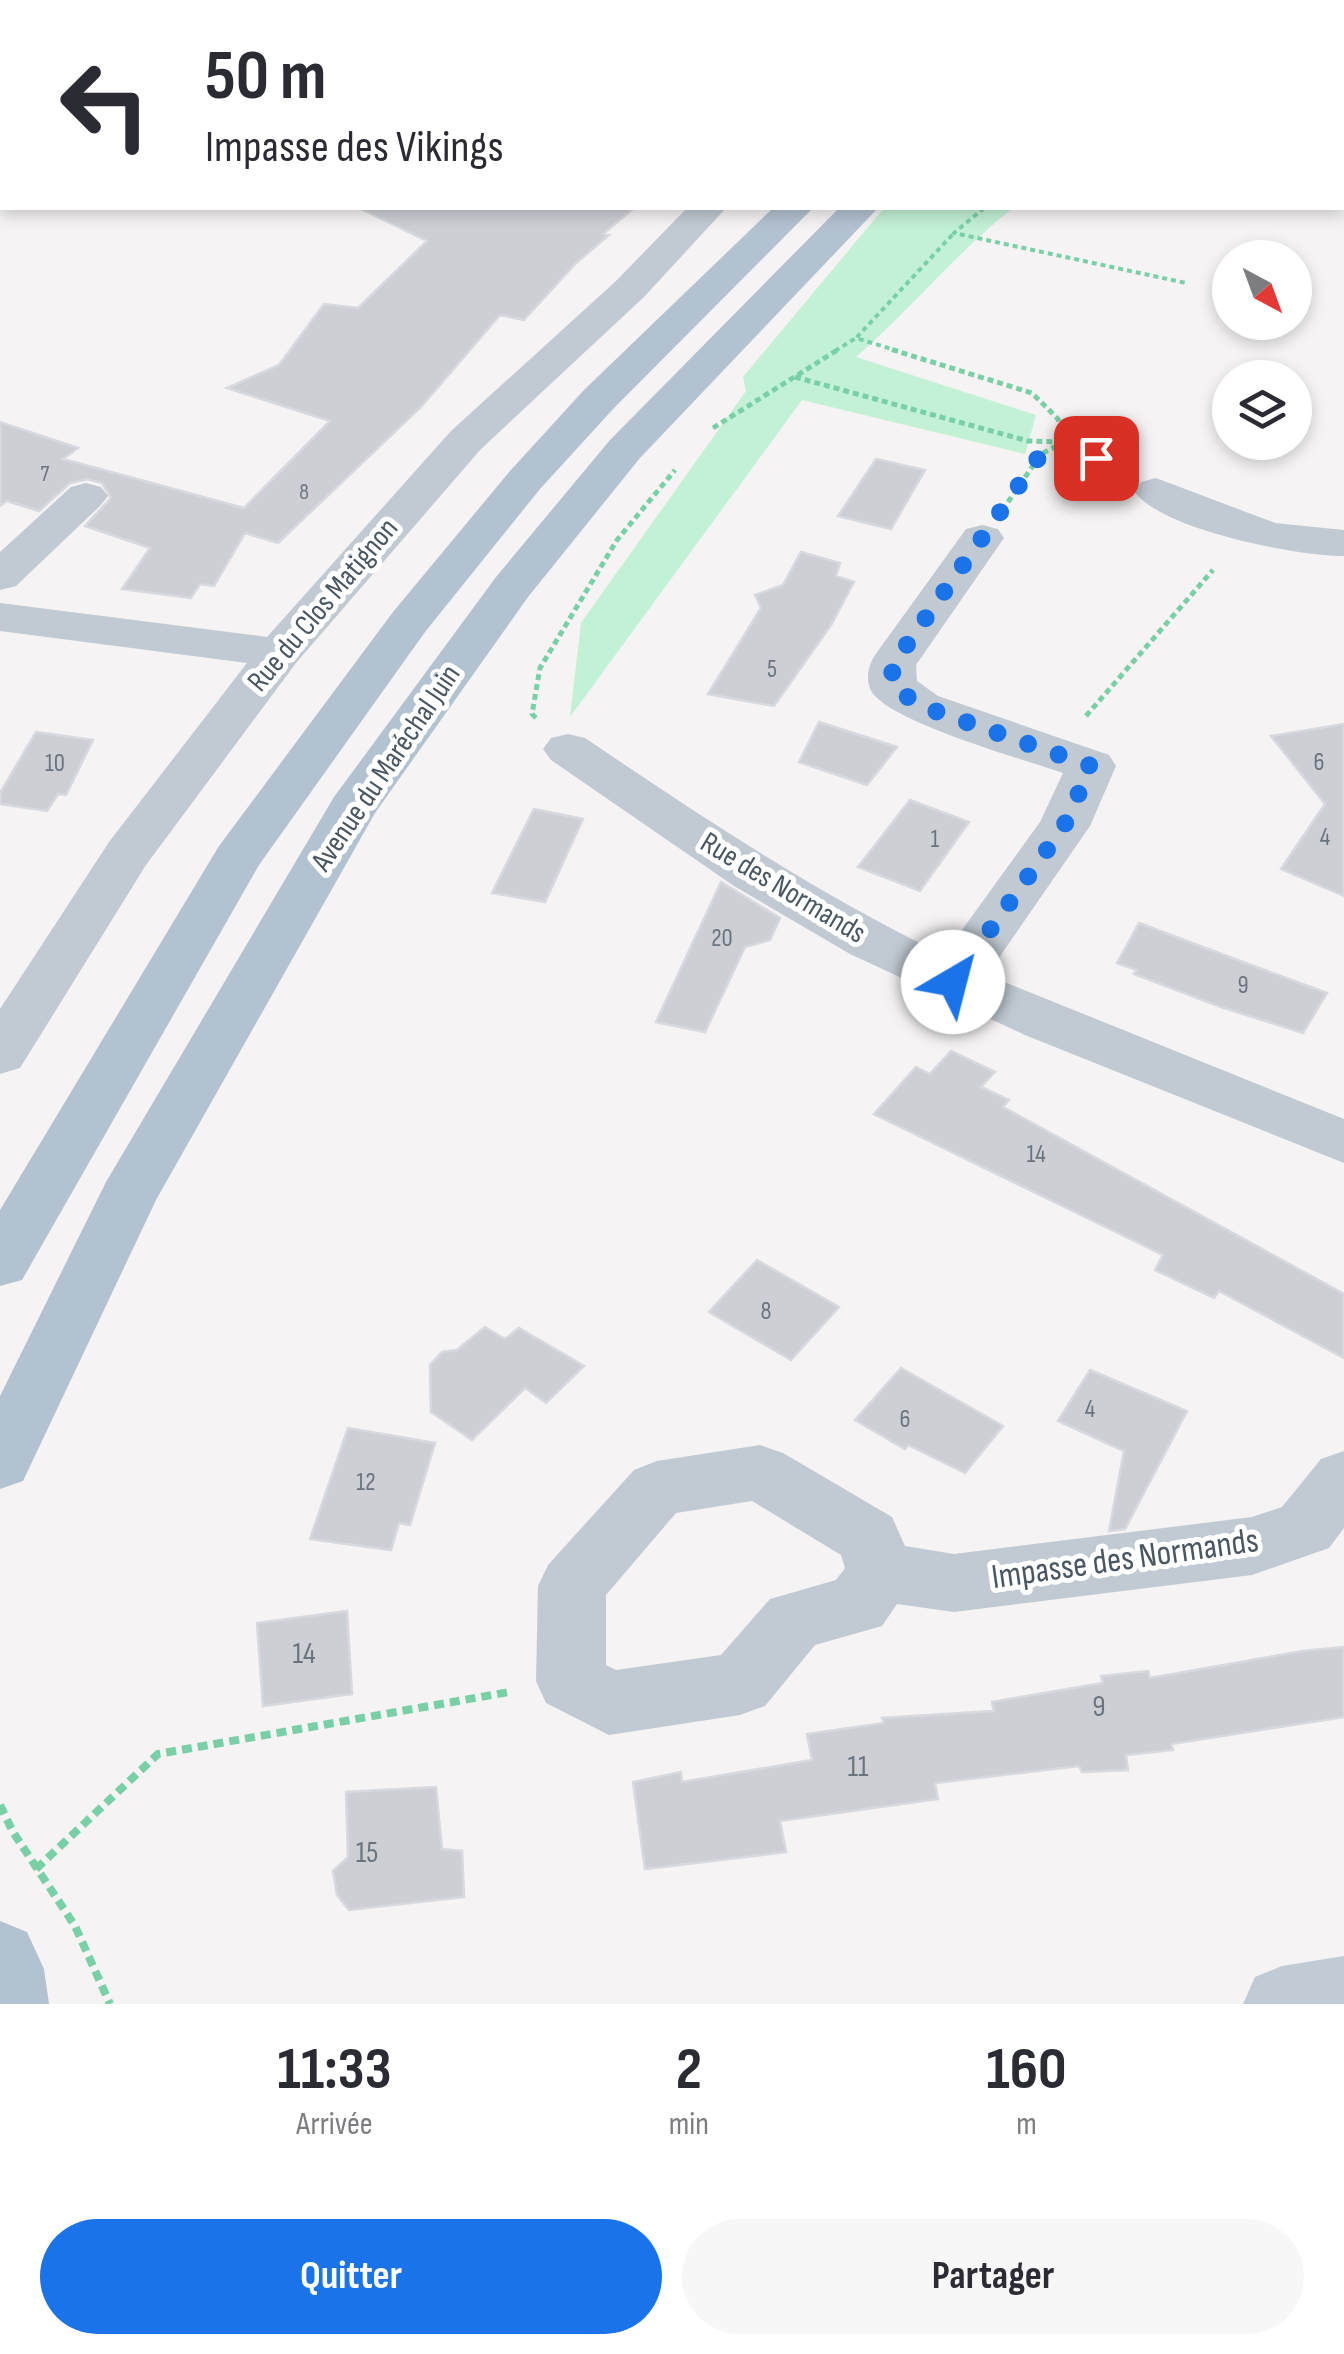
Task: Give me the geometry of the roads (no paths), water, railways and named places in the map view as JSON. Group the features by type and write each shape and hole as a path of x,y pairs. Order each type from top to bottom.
{"main road":[{"path":"0,1264 237,858 408,622 525,480 599,399 792,210"},
{"name":"Avenue du Maréchal Juin","path":"0,1462 126,1198 352,808 512,587 625,449 856,210"},
{"path":"0,1958 6,1969 10,2004"}],"street":[{"name":"Rue du Clos Matignon","path":"0,1054 126,854 279,653 466,440 630,288 705,210"},
{"path":"1156,491 1245,531 1278,539 1344,543"},
{"path":"0,576 86,496"},
{"path":"953,982 1064,826 1091,766 921,706 893,687 892,666 982,538"},
{"path":"0,617 279,653"},
{"name":"Rue des Normands","path":"568,749 746,868 865,938 953,982 1344,1142"},
{"path":"760,1472 868,1537 881,1572 858,1605 794,1620 740,1684 609,1704 571,1682 572,1586 657,1488 760,1472"},
{"name":"Impasse des Normands","path":"881,1572 954,1583 1252,1546 1306,1528 1344,1478"},
{"path":"1282,2004 1344,1994"}]}
